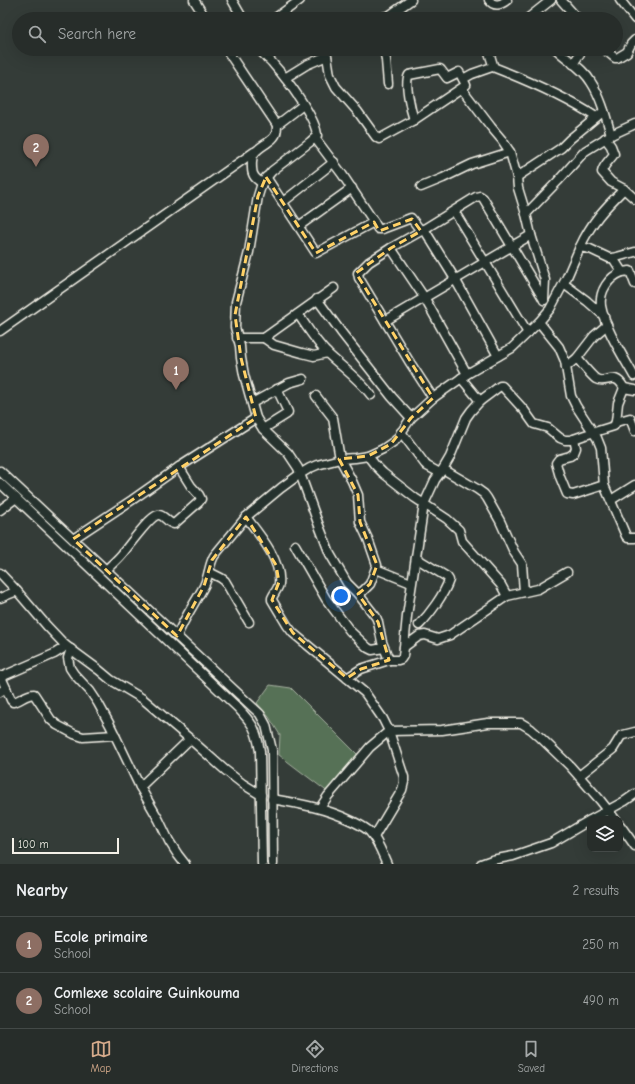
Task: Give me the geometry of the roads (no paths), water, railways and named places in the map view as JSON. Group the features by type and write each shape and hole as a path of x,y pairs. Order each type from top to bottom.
{"street":[{"path":"194,0 202,12"},
{"path":"232,0 239,12"},
{"path":"284,12 300,0"},
{"path":"394,12 411,0"},
{"path":"489,0 495,5 507,0"},
{"path":"536,12 551,0"},
{"path":"561,0 572,12"},
{"path":"620,0 635,18"},
{"path":"623,54 627,52 635,40"},
{"path":"0,331 273,139 276,134 277,125 231,56"},
{"path":"285,78 320,56"},
{"path":"327,56 330,75 336,87 379,139 414,120 466,85 458,72 447,78 440,69 409,75 407,78 407,84 410,106 414,120"},
{"path":"385,56 388,84"},
{"path":"490,56 493,67"},
{"path":"564,56 583,72 591,82 604,111 608,137 614,154 603,167 602,172 611,182 624,189 635,199"},
{"path":"573,64 579,56"},
{"path":"267,58 285,78 303,105 316,128 317,136 272,171 264,180 258,196 249,252 236,302 235,327 240,346 244,375 256,418 263,429 296,464 330,554 347,583 358,594 376,617 382,642 389,660"},
{"path":"463,79 472,74 493,67 547,89 596,117"},
{"path":"462,88 510,152 517,177 518,188 544,280 544,300"},
{"path":"277,125 303,105"},
{"path":"517,177 561,148 604,111"},
{"path":"526,214 580,156 591,147 608,137 635,124"},
{"path":"315,138 334,162 378,229 380,230 410,218 422,230 455,280 498,356"},
{"path":"254,152 252,161 253,175 258,180 264,180 283,202 316,253 374,222"},
{"path":"421,187 472,164 510,152"},
{"path":"283,202 334,162"},
{"path":"299,226 352,188"},
{"path":"177,636 183,621 204,586 210,564 214,556 246,517 281,488 316,464 340,459 368,456 379,452 396,440 411,418 433,398 464,376 512,348 550,309 564,284 586,235 597,217 624,189"},
{"path":"433,398 359,278 358,273 369,262 480,196 483,198 511,247 550,309"},
{"path":"454,211 528,333"},
{"path":"385,321 531,235"},
{"path":"580,247 590,249 609,258 635,252"},
{"path":"391,248 424,297 464,376 480,401"},
{"path":"613,258 629,271 635,284"},
{"path":"616,422 622,385 635,376 607,325 601,306 606,285 613,277 629,271"},
{"path":"564,284 587,301 604,317"},
{"path":"264,338 334,288"},
{"path":"317,299 340,332 392,397 411,418"},
{"path":"298,314 327,353 371,395"},
{"path":"539,322 559,347 565,361 571,396 594,432 601,448 604,485 626,536 628,538 635,538"},
{"path":"566,367 577,358 594,336 607,325"},
{"path":"237,338 264,338 274,345 314,356 327,353"},
{"path":"577,358 592,376 597,379 602,380 611,378 622,385 635,390"},
{"path":"252,402 289,383 302,379"},
{"path":"347,678 361,669 389,660 398,660 403,656 411,583 424,504 435,480 442,471 454,447 466,418 480,401 502,386 524,410 534,424 548,428 560,438 568,440 613,426 616,422 630,418 635,430"},
{"path":"263,429 287,414 277,389"},
{"path":"316,396 333,418 340,459 358,495 360,522 371,546 377,565 370,584 358,594"},
{"path":"73,539 179,467 256,418"},
{"path":"401,432 427,466 442,471 484,494 500,521 514,552 522,564 524,592"},
{"path":"574,439 576,448 574,453 570,456 559,459 556,463 567,494 573,495 604,485"},
{"path":"368,456 383,473 424,504 447,519 459,530 462,541 501,585 507,596"},
{"path":"106,570 121,555 146,524 155,516 162,516 168,522 174,524 199,502 201,497 192,488 179,467"},
{"path":"0,471 257,711 262,718 268,733 272,750 273,864"},
{"path":"0,483 237,706 251,721 255,728 260,751 262,864"},
{"path":"610,500 635,485"},
{"path":"0,510 16,498"},
{"path":"246,517 261,536 276,565 279,582 272,600 292,633 366,694 384,719 389,731 404,777 404,782 402,790 374,837"},
{"path":"295,545 323,595 350,631 372,650 384,648"},
{"path":"416,558 447,577 449,580 447,586 431,611 419,626"},
{"path":"376,569 411,583"},
{"path":"209,572 222,578 249,622"},
{"path":"404,647 419,636 425,635 438,639 450,634 507,596 538,589 567,572"},
{"path":"0,573 17,590 47,626 68,647 111,680 143,699 190,738 225,770 243,784 261,795"},
{"path":"0,598 17,590"},
{"path":"68,647 0,677 3,690 13,702 34,694 51,720 74,734 83,737 115,735"},
{"path":"68,647 70,668 94,697 115,735 140,787 159,820 169,842 185,864"},
{"path":"320,808 328,796 370,747 389,731 442,730 488,723 521,723 531,729 570,766 613,816"},
{"path":"579,776 614,749 621,736 635,732"},
{"path":"140,787 190,738"},
{"path":"598,816 635,794"},
{"path":"272,799 320,808 342,816 360,825 367,829 374,837 387,864"},
{"path":"481,864 492,860 513,856 546,845 587,822"},
{"path":"623,829 635,846"}],"place":[{"name":"Comlexe scolaire Guinkouma","path":"36,167"},
{"name":"Ecole primaire","path":"176,390"}]}
